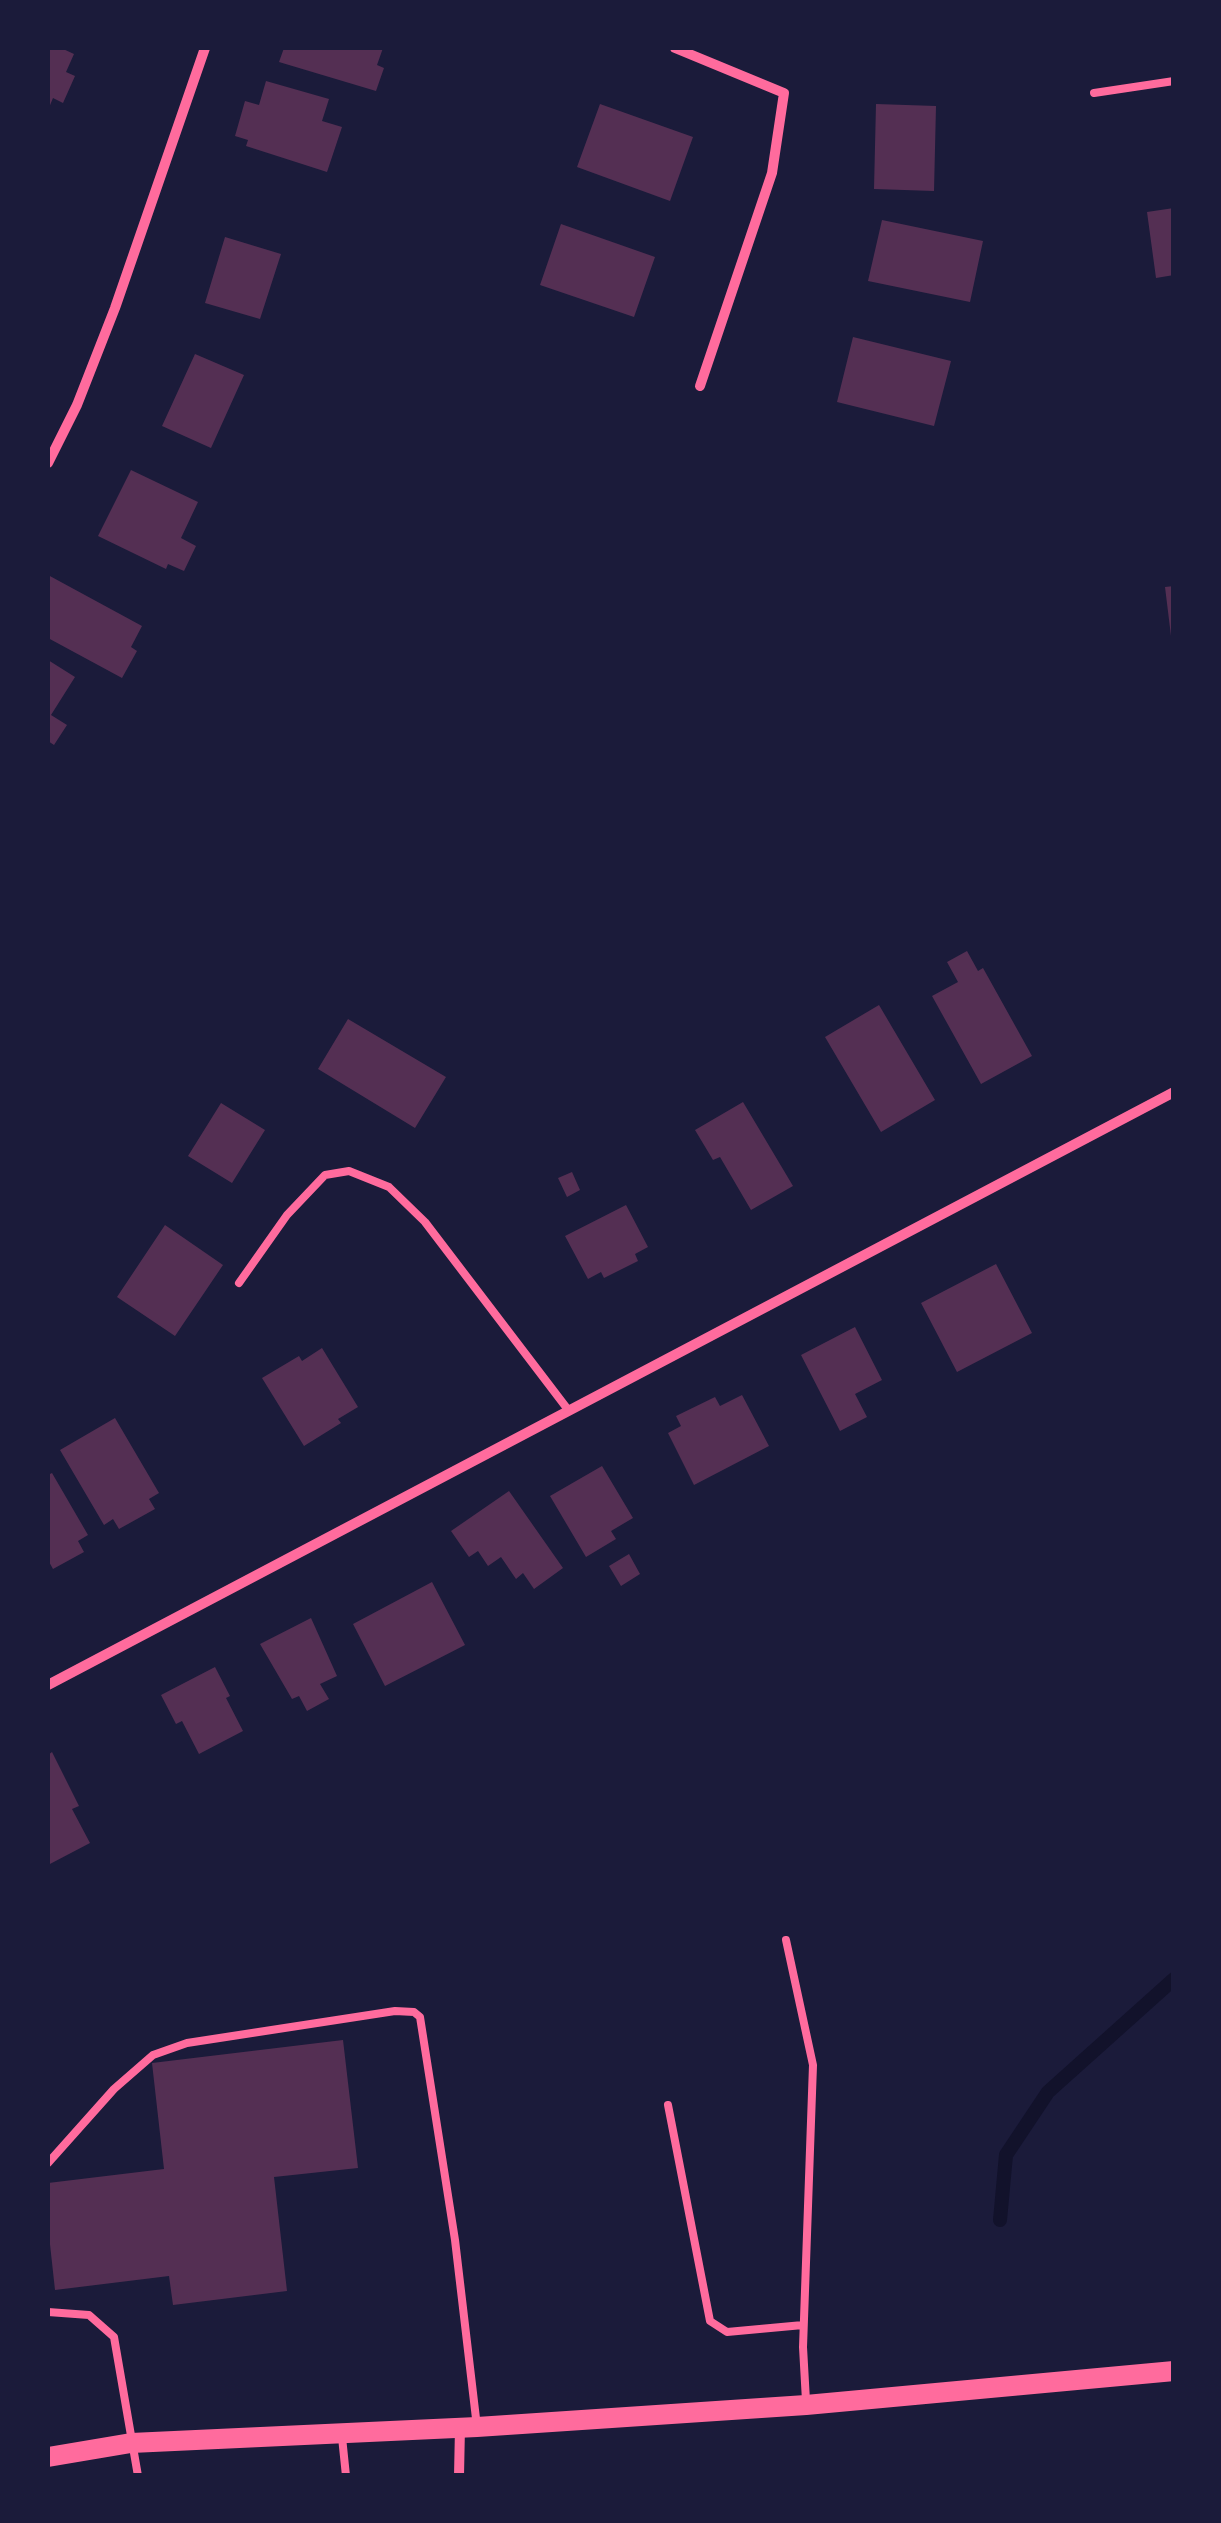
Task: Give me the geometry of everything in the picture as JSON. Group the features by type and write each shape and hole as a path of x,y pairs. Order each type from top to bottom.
{"main road":[{"path":"48,2457 131,2444 806,2405 1174,2371"}],"street":[{"path":"48,463 115,308 204,48"},
{"path":"675,48 784,94 772,173 700,386"},
{"path":"48,1684 1174,1092"},
{"path":"459,2476 468,2427"}],"lane":[{"path":"1094,93 1174,81"},
{"path":"239,1284 300,1202 325,1176 349,1171 389,1187 425,1222 568,1410"},
{"path":"786,1940 814,2065 804,2325 806,2405"},
{"path":"48,2164 114,2089 153,2055 186,2043 395,2010 414,2012 420,2017 455,2240 468,2427"},
{"path":"668,2105 710,2321 727,2332 804,2325"},
{"path":"48,2312 89,2315 114,2336 138,2476"},
{"path":"341,2432 346,2476"}],"building":[{"path":"48,48 74,54 66,72 75,76 63,103 53,98 48,110"},
{"path":"284,48 383,48 377,65 384,68 376,91 279,62"},
{"path":"266,81 329,99 322,121 342,127 327,172 246,146 248,140 235,136 245,101 259,105"},
{"path":"600,104 693,137 670,201 577,167"},
{"path":"876,104 936,106 934,191 874,189"},
{"path":"1174,208 1174,275 1156,278 1147,212"},
{"path":"882,220 983,241 970,302 868,281"},
{"path":"561,224 655,257 634,317 540,285"},
{"path":"225,237 281,254 260,319 205,303"},
{"path":"853,337 951,361 934,426 837,402"},
{"path":"195,354 244,375 211,448 162,426"},
{"path":"131,470 198,502 181,538 196,546 184,571 168,564 166,569 98,536"},
{"path":"48,575 142,626 131,647 137,651 122,678 48,638"},
{"path":"1174,586 1174,636 1171,636 1165,587"},
{"path":"48,660 75,677 51,715 67,725 54,745 48,741"},
{"path":"967,951 978,971 983,968 1032,1056 981,1084 932,996 958,982 947,962"},
{"path":"879,1005 935,1100 881,1132 825,1037"},
{"path":"348,1019 446,1077 415,1128 318,1069"},
{"path":"743,1102 793,1186 751,1210 720,1157 713,1160 695,1130"},
{"path":"221,1103 265,1130 232,1183 188,1156"},
{"path":"572,1172 580,1190 567,1197 558,1178"},
{"path":"626,1205 648,1247 635,1254 638,1261 604,1278 601,1272 588,1279 565,1236"},
{"path":"165,1225 223,1265 175,1336 117,1297"},
{"path":"996,1264 1032,1333 957,1372 921,1303"},
{"path":"855,1327 882,1380 855,1394 867,1417 840,1431 801,1355"},
{"path":"322,1348 358,1407 338,1419 341,1423 304,1446 262,1378 299,1356 302,1361"},
{"path":"742,1395 769,1446 694,1485 668,1433 681,1426 676,1416 715,1397 720,1406"},
{"path":"115,1418 159,1493 149,1499 155,1509 119,1529 113,1519 104,1525 60,1450"},
{"path":"602,1466 633,1518 611,1531 616,1539 586,1557 550,1496"},
{"path":"52,1473 88,1535 78,1541 84,1552 53,1569 48,1560 48,1475"},
{"path":"509,1491 563,1568 534,1589 523,1573 516,1579 501,1557 488,1566 478,1551 469,1557 451,1531"},
{"path":"629,1554 640,1574 621,1586 609,1566"},
{"path":"432,1582 465,1645 385,1686 353,1624"},
{"path":"311,1618 337,1676 320,1684 329,1699 307,1711 299,1696 292,1699 260,1644"},
{"path":"215,1667 243,1731 199,1754 182,1721 176,1724 161,1695"},
{"path":"52,1752 79,1806 72,1809 90,1843 48,1865 48,1755"},
{"path":"343,2040 358,2168 274,2177 287,2291 173,2305 169,2276 55,2290 48,2183 164,2169 152,2063"}],"waterway":[{"path":"1000,2220 1006,2155 1048,2092 1174,1979"}]}
